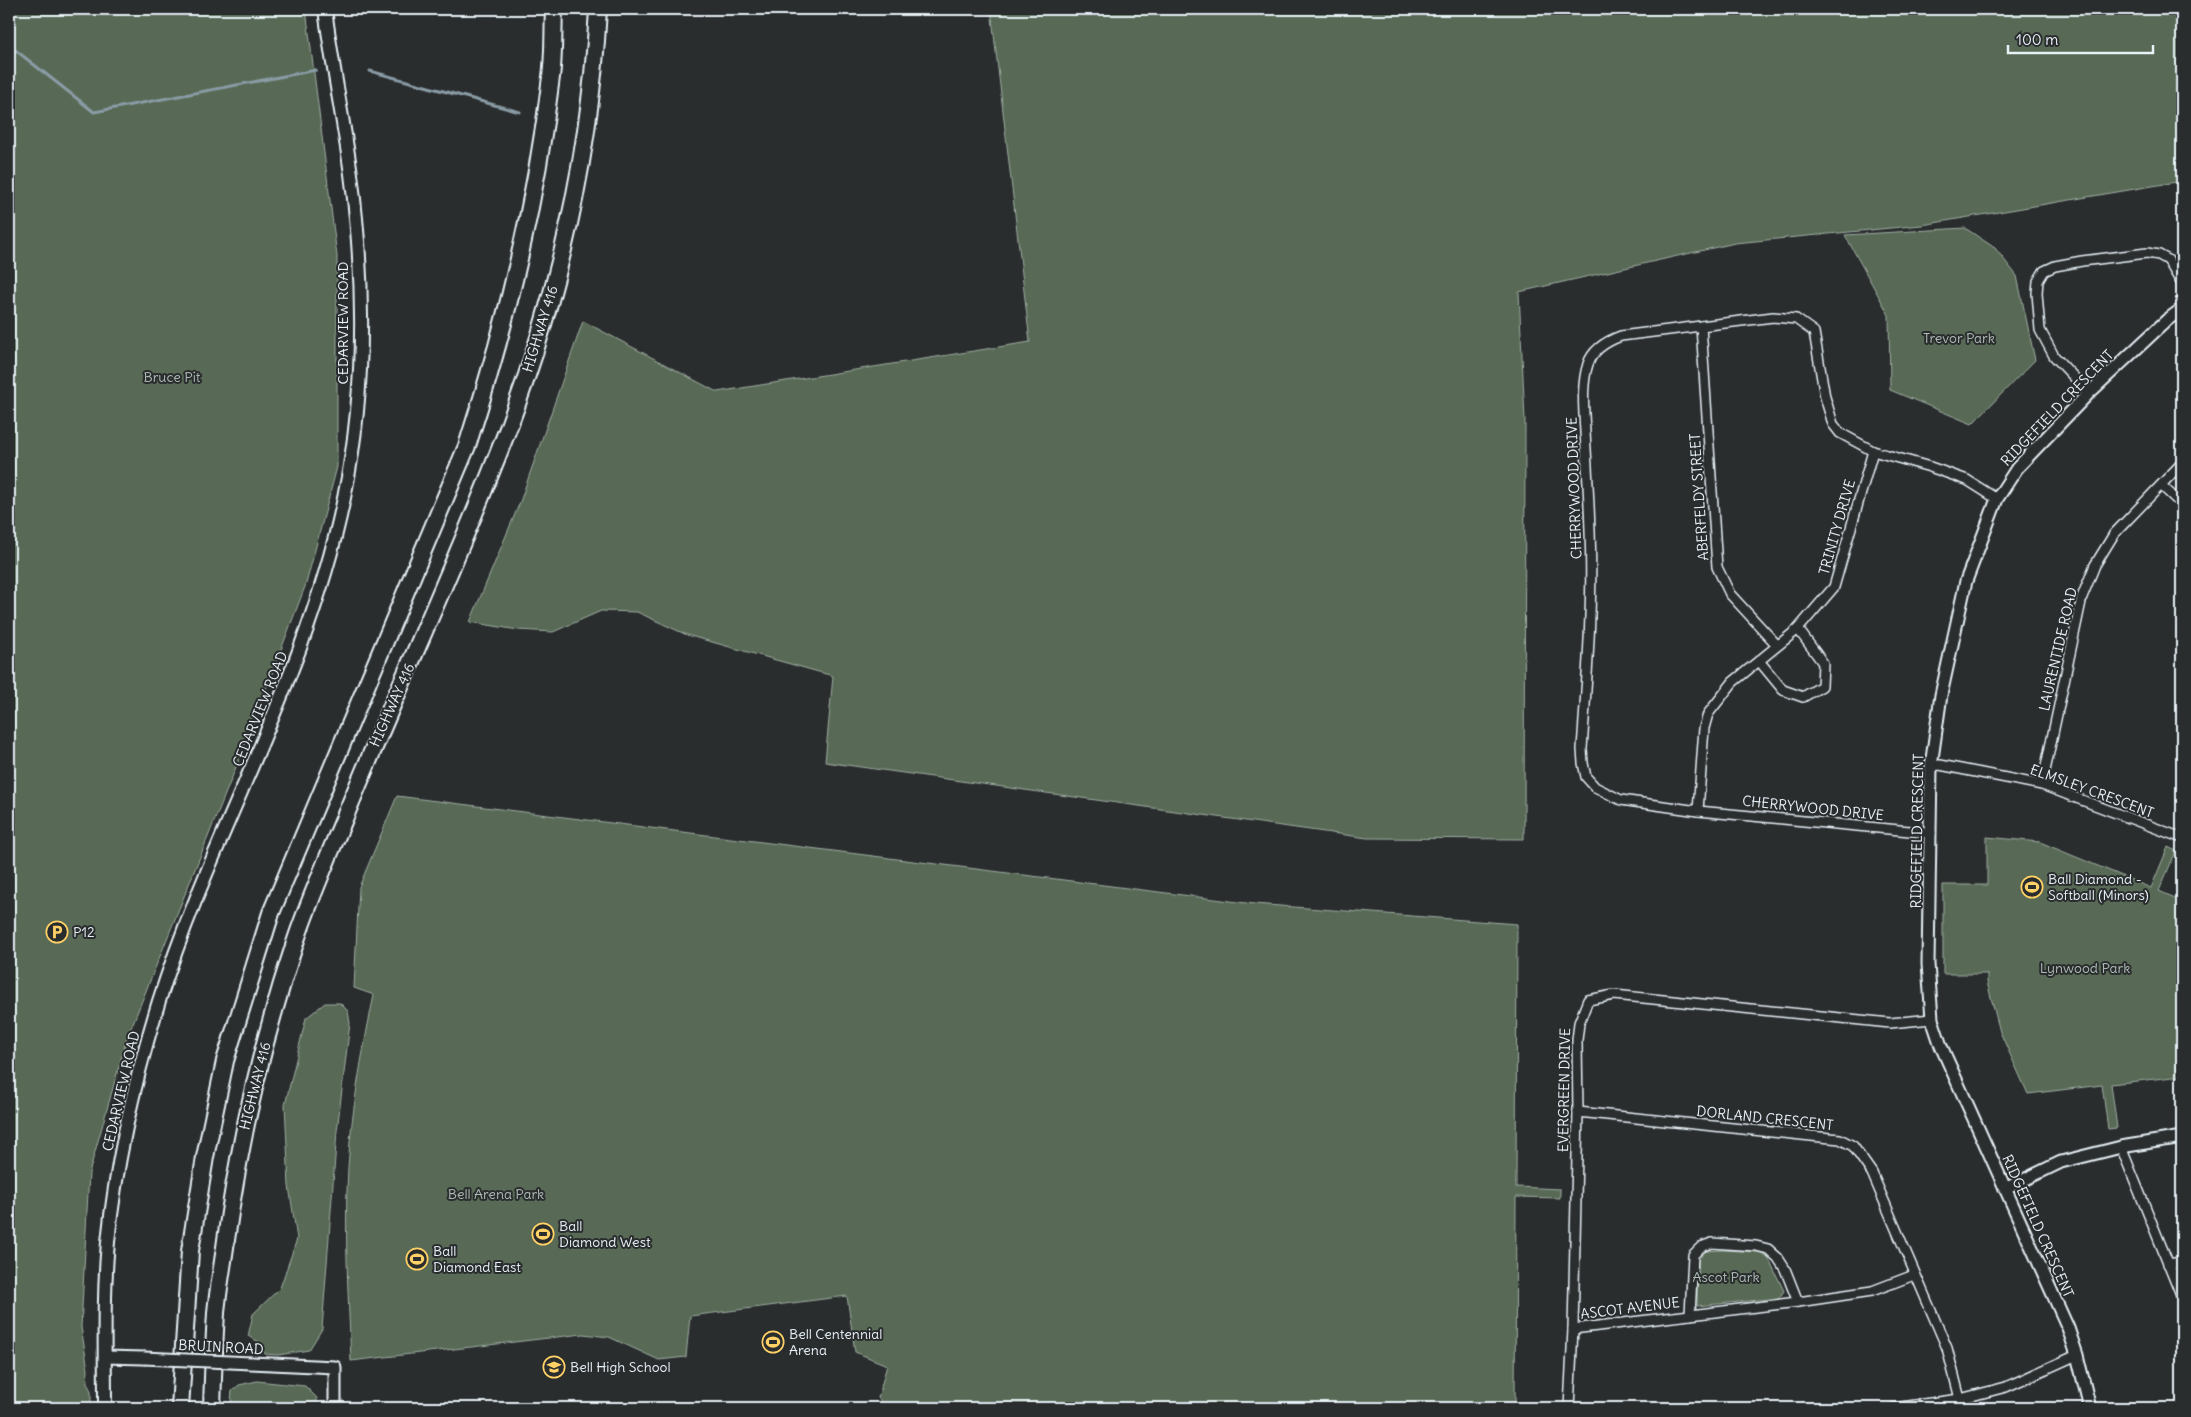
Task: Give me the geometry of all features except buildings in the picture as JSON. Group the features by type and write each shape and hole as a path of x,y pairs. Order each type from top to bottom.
{"highway":[{"path":"180,1408 190,1251 205,1157 225,1061 271,913 467,446 492,369 527,225 551,76 554,9"},
{"name":"HIGHWAY 416","path":"212,1408 216,1310 233,1186 244,1123 260,1061 297,938 316,889 366,764 492,471 521,394 560,261 579,177 589,106 598,9"}],"main road":[{"name":"CEDARVIEW ROAD","path":"105,1408 105,1290 108,1243 115,1192 134,1096 156,1012 197,898 275,715 309,627 329,566 345,498 352,455 359,385 360,271 351,176 325,9"}],"street":[{"path":"2089,393 2054,356 2040,330 2037,292 2038,281 2044,270 2082,261 2147,254 2159,255 2168,260 2182,284"},
{"name":"RIDGEFIELD CRESCENT","path":"2090,1408 2077,1355 2068,1328 1941,1046 1932,1019 1928,953 1931,766 1941,695 1956,620 1966,580 1997,499 2017,468 2089,393 2167,320 2182,309"},
{"name":"CHERRYWOOD DRIVE","path":"1931,833 1698,810 1621,800 1595,787 1586,777 1582,748 1591,622 1590,542 1584,404 1586,373 1589,362 1597,349 1609,340 1621,336 1774,317 1796,319 1814,332 1825,397 1833,424 1840,433 1874,451 1967,480 1997,499"},
{"name":"ABERFELDY STREET","path":"1701,326 1717,567 1730,594 1778,645"},
{"name":"TRINITY DRIVE","path":"1698,810 1704,728 1708,714 1732,682 1760,662 1798,629 1834,587 1874,451"},
{"name":"LAURENTIDE ROAD","path":"2042,785 2082,597 2095,565 2114,534 2182,463"},
{"path":"2162,486 2182,505"},
{"path":"1760,662 1782,690 1803,697 1822,686 1824,663 1798,629"},
{"name":"ELMSLEY CRESCENT","path":"1931,766 1940,765 2042,785 2182,838"},
{"name":"EVERGREEN DRIVE","path":"1569,1408 1573,1329 1578,1112 1576,1040 1579,1023 1588,1000 1614,995 1890,1023 1932,1019"},
{"name":"DORLAND CRESCENT","path":"1578,1112 1840,1139 1853,1146 1872,1173 1946,1348 1960,1399"},
{"path":"2005,1189 2061,1162 2121,1147 2182,1137"},
{"path":"2121,1147 2182,1297"},
{"name":"ASCOT AVENUE","path":"1690,1315 1693,1254 1701,1247 1712,1243 1756,1246 1768,1249 1778,1258 1785,1269 1798,1302"},
{"path":"2168,1264 2182,1262"},
{"name":"ASCOT AVENUE","path":"1573,1329 1798,1302 1872,1291 1914,1275"},
{"path":"1894,1408 1960,1399 2006,1387 2077,1355"},
{"name":"BRUIN ROAD","path":"105,1357 335,1367 335,1408"}],"green space":[{"name":"Bruce Pit","path":"9,9 306,9 337,256 337,467 306,584 241,755 127,1038 89,1173 81,1327 88,1370 87,1383 91,1391 91,1408 9,1408"},
{"path":"991,9 2182,9 2182,181 1922,225 1735,243 1519,292 1525,420 1524,839 1367,838 825,762 833,676 687,635 637,612 601,611 553,632 518,630 470,622 520,502 583,321 717,392 1030,342"},
{"name":"Trevor Park","path":"1965,228 1995,248 2017,276 2035,360 1972,424 1890,390 1889,315 1845,235"},
{"name":"Bell Arena Park","path":"397,796 1254,904 1517,924 1516,1187 1560,1189 1560,1198 1516,1197 1515,1408 887,1408 878,1398 887,1365 855,1352 847,1296 690,1316 686,1357 659,1360 609,1337 583,1334 351,1361 347,1251 348,1168 357,1086 374,995 354,988 359,887"},
{"name":"Lynwood Park","path":"1987,837 2040,842 2151,888 2168,847 2176,851 2159,891 2182,901 2182,1076 2111,1084 2117,1128 2108,1129 2102,1085 2028,1094 2000,1032 1987,982 1987,974 1943,974 1943,885 1987,885"},
{"path":"325,1003 340,1003 348,1011 350,1023 337,1131 322,1329 309,1350 278,1355 265,1354 259,1342 248,1336 253,1314 280,1288 297,1239 289,1186 285,1105 306,1018"},
{"name":"Ascot Park","path":"1706,1251 1760,1252 1768,1257 1784,1291 1779,1298 1697,1306 1698,1260"},
{"path":"257,1381 305,1386 317,1398 317,1408 237,1408 231,1401 232,1391 239,1385"}],"waterway":[{"path":"9,45 94,112 316,70"},
{"path":"370,71 520,112"}],"place":[{"name":"Ball Diamond - Softball (Minors)","path":"2032,887"},
{"name":"P12","path":"57,932"},
{"name":"Ball Diamond West","path":"543,1234"},
{"name":"Ball Diamond East","path":"417,1259"},
{"name":"Bell Centennial Arena","path":"773,1342"},
{"name":"Bell High School","path":"554,1367"}]}
